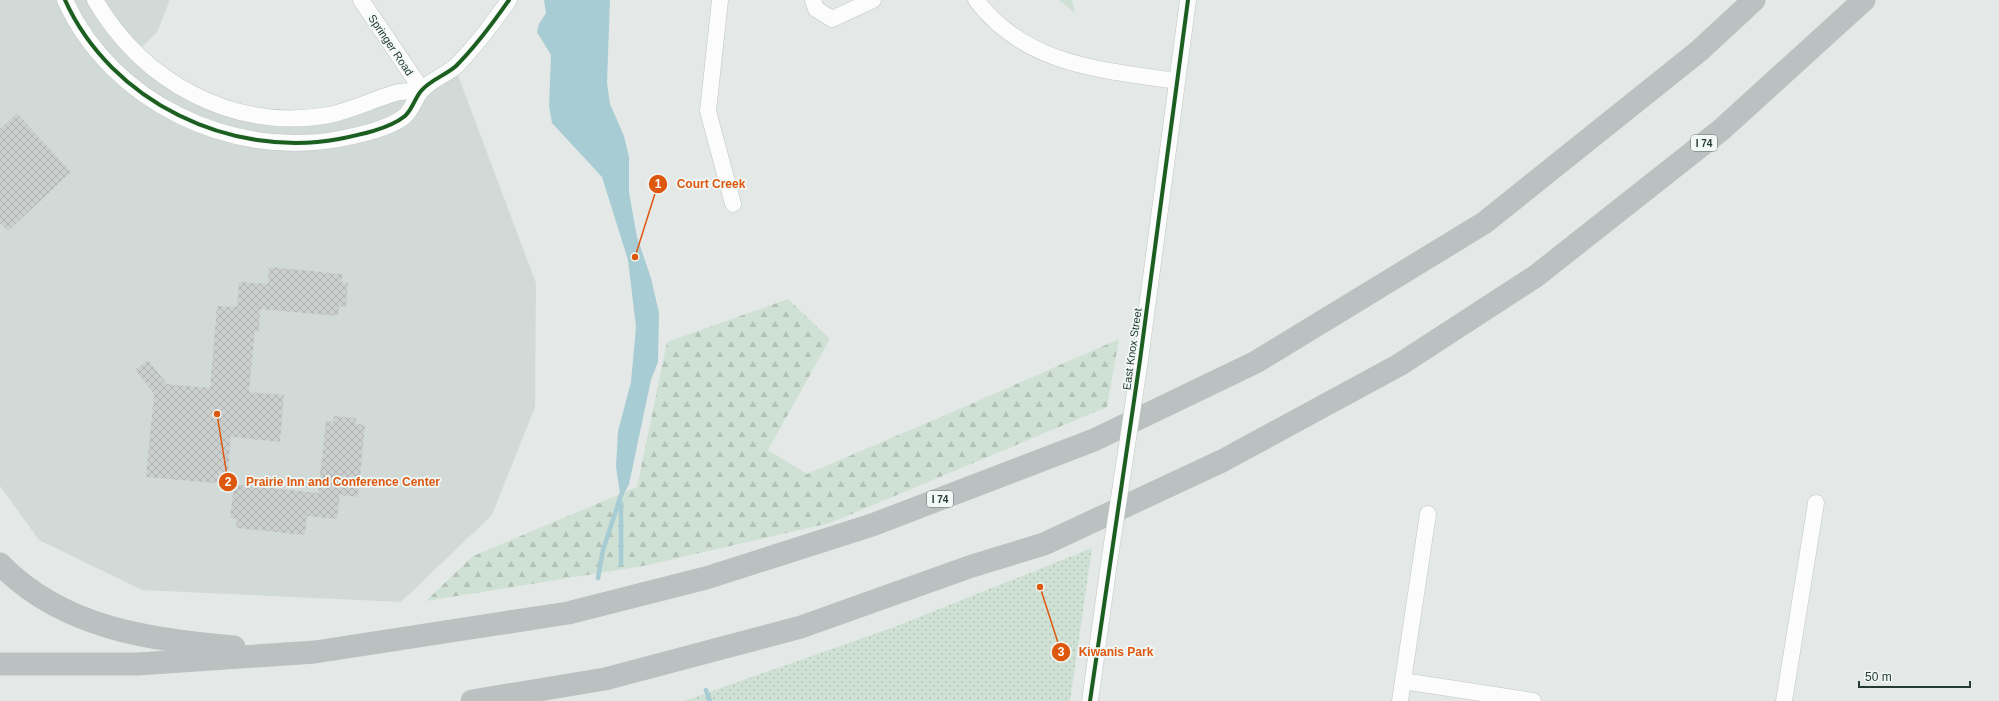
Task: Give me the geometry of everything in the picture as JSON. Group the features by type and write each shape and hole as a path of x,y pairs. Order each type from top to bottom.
{"highway":[{"name":"I 74","path":"0,664 138,664 315,652 568,613 706,578 872,525 1094,440 1256,362 1484,223 1699,51 1754,0"},
{"name":"I 74","path":"472,701 605,679 801,627 972,566 1044,544 1222,461 1399,365 1536,276 1721,130 1864,0"},
{"path":"0,564 32,592 56,607 85,620 119,630 156,639 315,652"}],"street":[{"path":"65,0 78,24 101,56 135,87 174,114 191,122 244,138 302,143 358,135 384,127 405,116 422,90 455,67 488,30 509,0"},
{"path":"95,0 112,28 135,54 162,76 190,93 234,110 275,117 301,118 352,110 396,93 422,90"},
{"name":"Springer Road","path":"361,0 422,90"},
{"path":"720,0 708,111 733,204"},
{"path":"813,0 816,9 832,19 873,0"},
{"path":"976,0 1000,25 1041,53 1071,64 1091,69 1177,81"},
{"name":"East Knox Street","path":"1090,701 1140,360 1188,0"},
{"path":"1784,701 1816,503"},
{"path":"1400,701 1428,514"},
{"path":"1403,681 1533,701"}],"shaded area":[{"path":"0,0 170,0 157,32 135,54 212,103 328,115 455,67 536,283 535,407 492,515 401,602 142,590 39,540 0,486"}],"green space":[{"path":"1059,0 1072,0 1075,13"},
{"path":"788,299 830,339 768,450 807,474 1119,339 1107,407 830,523 643,566 426,601 473,556 637,487 667,342"},
{"path":"1092,548 1070,701 684,701 897,626"}],"water":[{"path":"544,0 610,0 607,83 610,104 624,136 629,157 629,192 637,237 651,278 659,313 658,362 651,380 629,484 621,500 616,467 618,431 631,382 636,327 628,260 602,177 552,123 549,106 551,55 537,32 539,24 546,13"}],"building":[{"path":"17,113 71,172 8,231 0,223 0,129"},
{"path":"269,267 342,274 342,282 348,283 346,307 339,306 338,316 260,309 259,332 255,331 249,392 284,395 280,442 231,437 227,484 146,477 154,394 135,370 148,360 167,384 210,388 217,306 237,307 239,282 268,284"},
{"path":"334,416 356,418 355,424 365,425 358,497 340,495 337,519 307,516 305,535 236,528 237,519 230,518 234,484 318,493 326,421 333,422"}],"waterway":[{"path":"598,578 603,550 621,495"},
{"path":"621,503 621,564"},
{"path":"706,690 710,701"}],"cycle path":[{"path":"65,0 86,36 112,68 143,94 179,115 217,131 257,140 298,143 356,136 391,125 398,121 405,116 425,87 456,66 484,34 509,0"},
{"path":"1090,701 1140,360 1188,0"}],"place":[{"name":"Court Creek","path":"635,257"},
{"name":"Prairie Inn and Conference Center","path":"217,414"},
{"name":"Kiwanis Park","path":"1040,587"}]}
